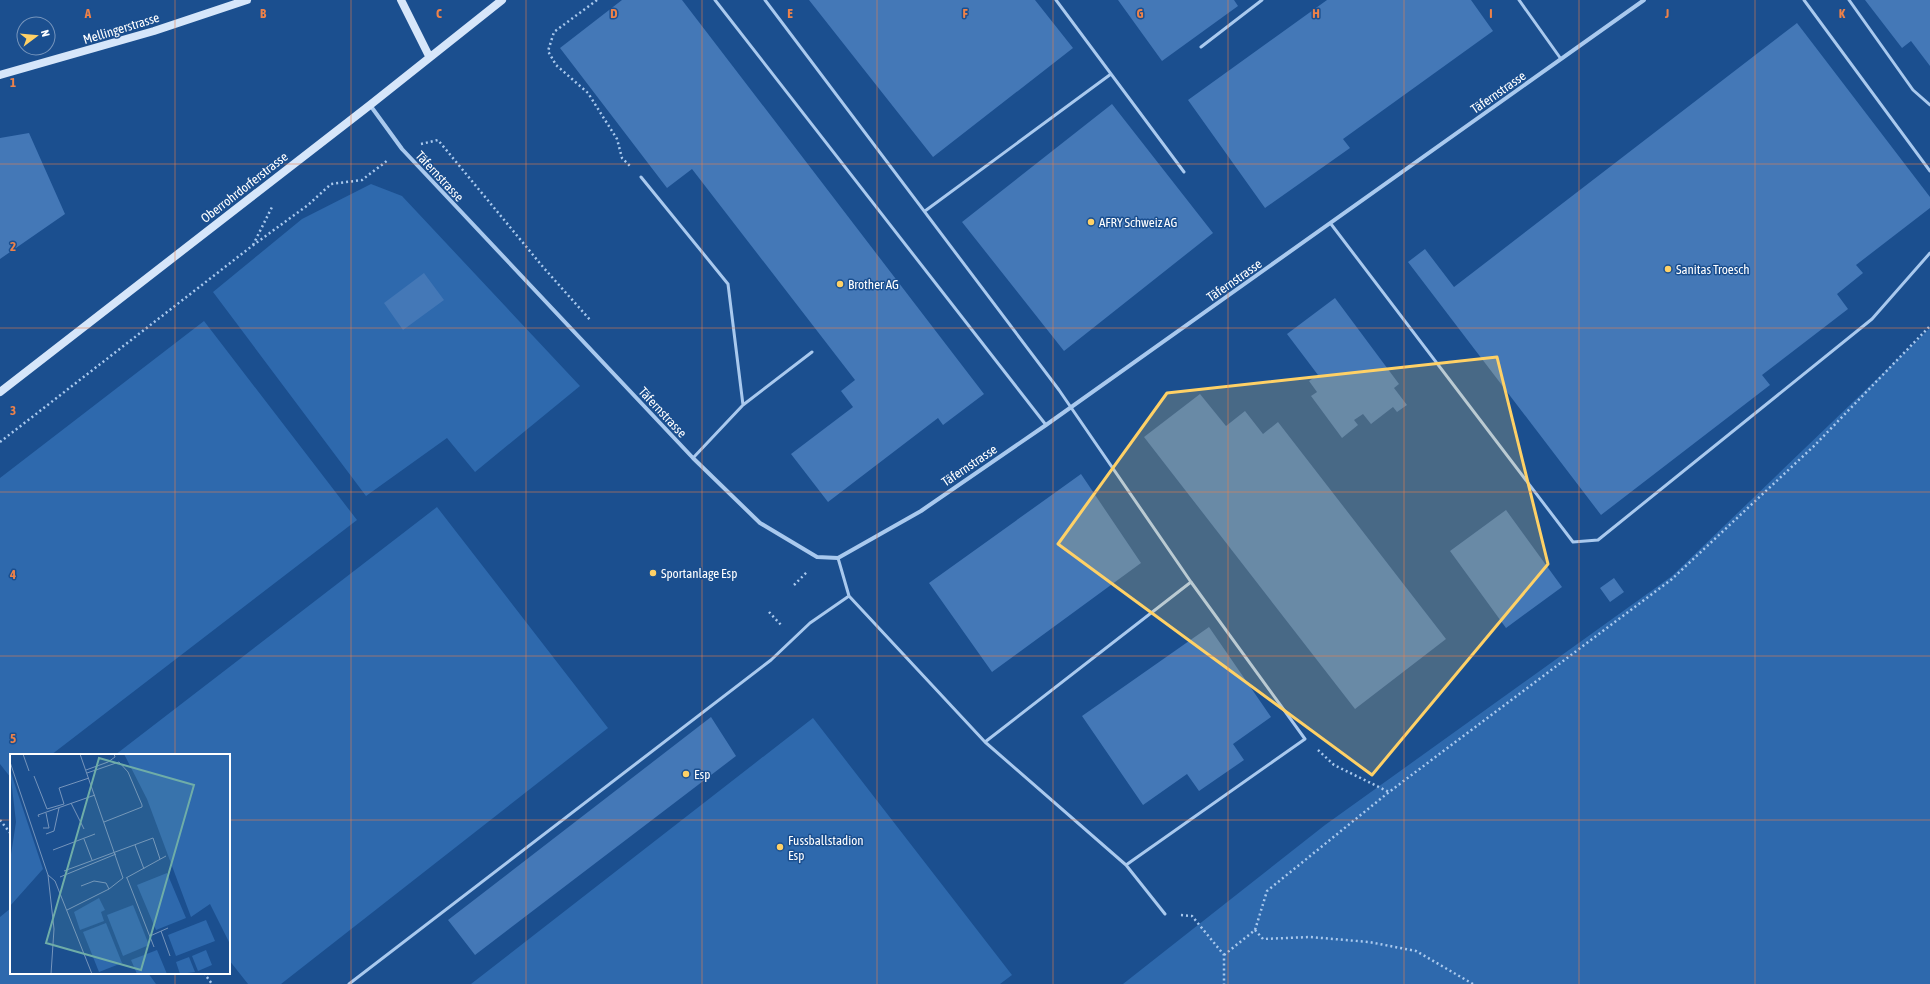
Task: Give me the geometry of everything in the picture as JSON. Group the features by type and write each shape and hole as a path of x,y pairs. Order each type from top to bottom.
{"main road":[{"name":"Mellingerstrasse","path":"0,75 154,31 248,0"},
{"path":"401,0 429,56"},
{"name":"Oberrohrdorferstrasse","path":"0,392 370,105 429,56 502,0"}],"street":[{"name":"Täfernstrasse","path":"370,105 402,149 693,458 760,523 817,557 838,558 920,511 1046,425 1331,224 1644,0"}],"lane":[{"path":"715,0 1046,425"},
{"path":"765,0 1071,407 1191,582 1305,739 1126,865"},
{"path":"1056,0 1184,172"},
{"path":"1201,47 1262,0"},
{"path":"1519,0 1561,60"},
{"path":"1804,0 1930,171"},
{"path":"1849,0 1913,90 1930,105"},
{"path":"925,211 1111,74"},
{"path":"641,177 728,284 743,405"},
{"path":"1331,224 1573,542 1598,540 1872,319 1930,253"},
{"path":"693,458 743,405 812,352"},
{"path":"838,558 849,596 985,742 1126,865 1165,914"},
{"path":"985,742 1191,582"},
{"path":"349,984 354,983 771,660 810,624 849,596"}],"path":[{"path":"597,0 554,32 548,51 556,66 588,92 616,139 622,158 641,177"},
{"path":"0,442 252,246"},
{"path":"1224,955 1255,930 1267,891 1389,792 1672,579 1815,445 1930,326"},
{"path":"1305,739 1334,764 1389,792"},
{"path":"0,820 10,833"},
{"path":"1165,914 1192,916 1224,955 1224,984"},
{"path":"1255,930 1263,939 1310,937 1369,942 1416,951 1473,984"},
{"path":"205,974 212,984"}],"highlighted area":[{"path":"1497,357 1548,564 1372,775 1058,544 1167,393"}],"shaded area":[{"path":"371,184 402,196 580,386 475,472 447,438 366,496 213,292 302,219"},
{"path":"204,321 357,520 52,754 10,754 10,777 0,764 0,478"},
{"path":"1930,328 1930,984 1123,984 1325,825 1672,576"},
{"path":"437,507 608,728 281,984 248,984 230,961 230,754 116,754"},
{"name":"Fussballstadion Esp","path":"813,718 1012,975 1000,984 471,984"},
{"path":"10,909 10,974 149,974 156,984 0,984 0,917"}],"building":[{"name":"Brother AG","path":"622,0 682,0 984,394 943,425 938,418 828,502 791,454 853,407 841,391 855,380 692,169 667,188 560,48"},
{"path":"809,0 1035,0 1073,48 933,157"},
{"path":"1118,0 1234,0 1238,6 1162,61"},
{"path":"1327,0 1471,0 1493,31 1343,139 1350,148 1265,208 1188,100"},
{"path":"1865,0 1930,0 1930,66 1911,41 1902,48"},
{"name":"Sanitas Troesch","path":"1797,23 1930,197 1930,208 1856,265 1863,273 1837,294 1848,309 1762,375 1770,385 1601,515 1408,262 1425,249 1454,287"},
{"path":"1112,104 1213,233 1064,351 962,222"},
{"path":"29,133 65,214 0,259 0,138"},
{"path":"424,273 444,300 403,330 384,303"},
{"path":"1335,298 1399,384 1394,388 1407,405 1397,412 1393,407 1371,424 1363,414 1354,420 1358,425 1342,438 1311,396 1317,392 1309,381 1318,375 1287,334"},
{"path":"1200,394 1226,426 1245,411 1263,434 1278,422 1446,639 1355,709 1144,437"},
{"path":"1081,474 1141,563 992,672 929,583"},
{"path":"1506,510 1562,587 1506,628 1450,551"},
{"path":"1614,578 1624,592 1610,602 1600,588"},
{"path":"1209,627 1271,717 1233,744 1244,760 1199,791 1187,774 1143,805 1082,716"},
{"path":"711,717 736,756 475,955 448,920"}],"place":[{"name":"AFRY Schweiz AG","path":"1091,222"},
{"name":"Sanitas Troesch","path":"1668,269"},
{"name":"Brother AG","path":"840,284"},
{"name":"Sportanlage Esp","path":"653,573"},
{"name":"Esp","path":"686,774"},
{"name":"Fussballstadion Esp","path":"780,847"}]}
